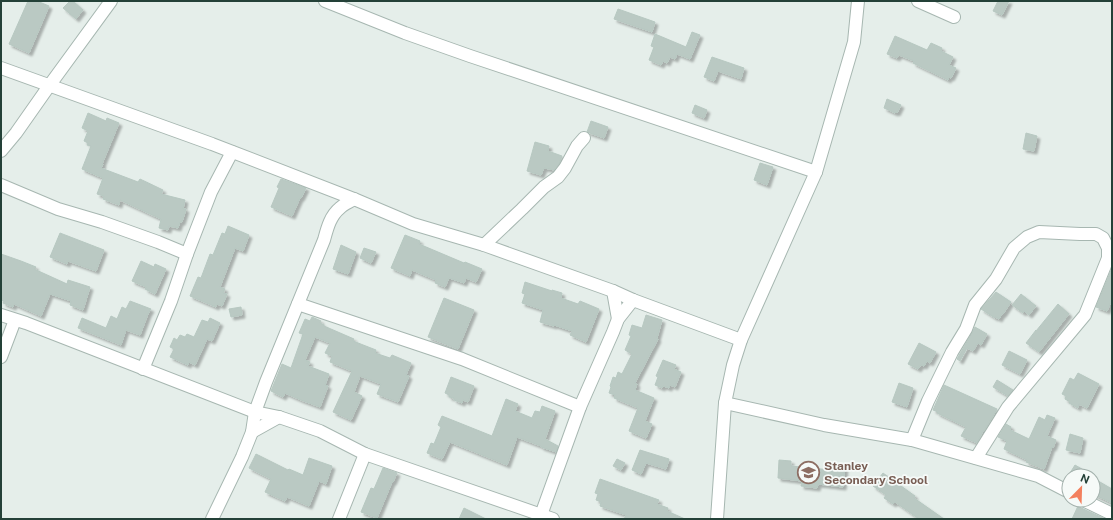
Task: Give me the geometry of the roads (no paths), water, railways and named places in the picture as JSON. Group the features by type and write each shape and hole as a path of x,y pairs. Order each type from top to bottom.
{"street":[{"path":"1,151 16,133 111,1"},
{"path":"325,1 405,33 470,56 816,172"},
{"path":"717,519 725,403 733,365 741,340 816,172 854,42 858,1"},
{"path":"918,1 954,16"},
{"path":"1,68 232,152 354,199 413,224 484,244 741,340"},
{"path":"484,244 544,187 558,177 565,168 577,146 584,138"},
{"path":"143,369 171,301 211,192 232,152"},
{"path":"1,185 58,209 102,222 187,254"},
{"path":"212,519 242,458 252,432 254,412 332,218 340,208 354,199"},
{"path":"912,440 928,401 952,352 966,329 976,305 996,279 1014,248 1027,237 1039,232 1096,234 1102,238 1108,248 1108,258 1086,315 1008,407 976,458"},
{"path":"613,291 618,319"},
{"path":"541,515 580,407 618,319 633,300"},
{"path":"298,304 462,359 580,407"},
{"path":"1,315 26,323 254,412 279,417 320,431 365,454 553,519"},
{"path":"1,357 15,320"},
{"path":"725,403 824,425 912,440 1038,476 1061,488"},
{"path":"252,432 279,417"},
{"path":"339,519 365,454"}],"place":[{"name":"Stanley Secondary School","path":"809,473"}]}
